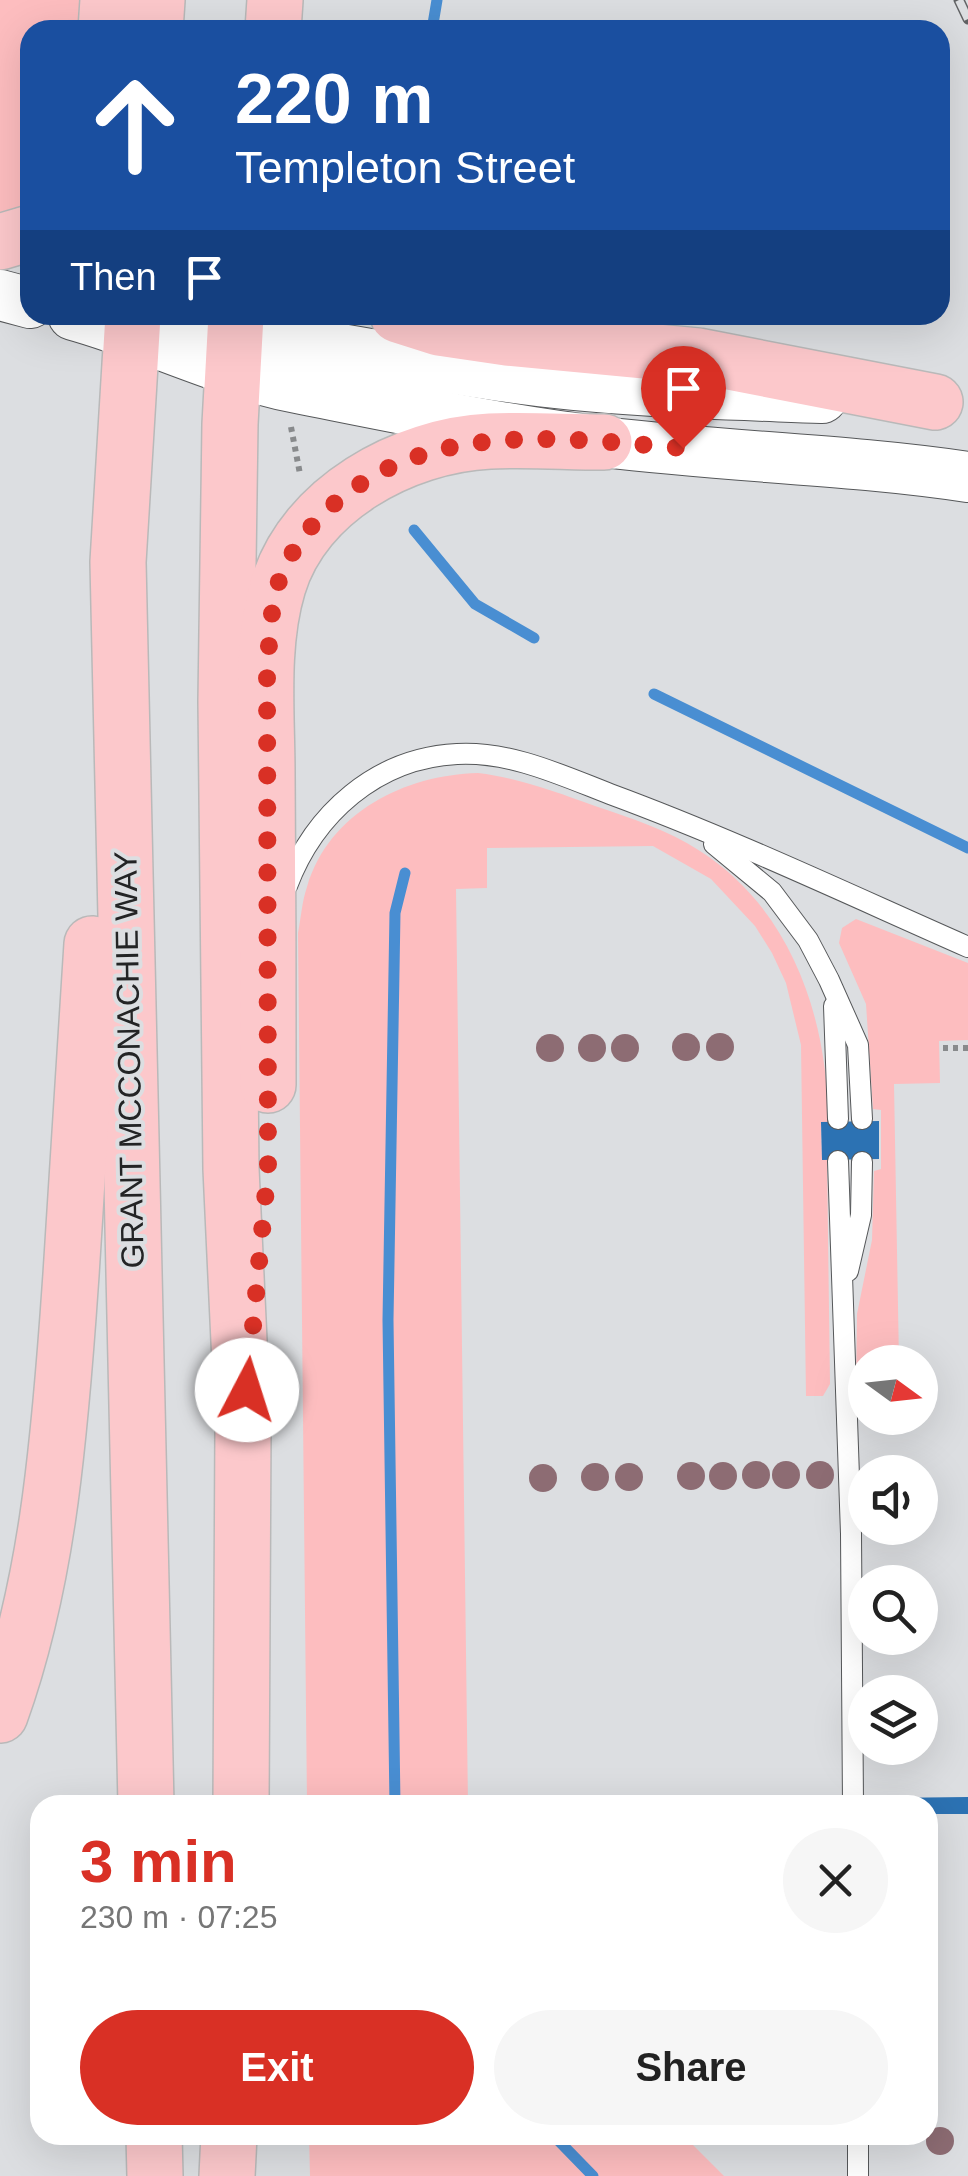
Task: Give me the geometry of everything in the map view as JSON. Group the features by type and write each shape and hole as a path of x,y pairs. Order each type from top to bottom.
{"main road":[{"name":"GRANT MCCONACHIE WAY","path":"132,325 118,562 146,1795"},
{"path":"429,325 506,338 698,356 951,405"},
{"path":"234,340 227,780 231,1169 243,1427 241,1795"},
{"path":"243,1427 268,1168 267,667 278,586 304,535 318,518 353,488 423,454 489,441 604,442"},
{"path":"0,1715 35,1586 60,1430 118,562"},
{"path":"154,2145 154,2176"},
{"path":"227,2176 229,2145"},
{"path":"243,2145 245,2176"}],"street":[{"path":"144,325 513,378 693,393 951,405"},
{"path":"234,340 293,387 604,442 802,458 968,477"}],"lane":[{"path":"268,971 286,889 312,834 355,791 407,763 457,754 517,761 693,827 968,947"},
{"path":"693,827 772,892 808,940 858,1045 862,1119"},
{"path":"830,980 837,1022 838,1120"},
{"path":"838,1162 852,1534 853,1795"},
{"path":"843,1293 861,1215 862,1162"},
{"path":"858,2145 858,2176"}],"path":[{"path":"290,425 302,488"},
{"path":"943,1048 968,1048"}],"shaded area":[{"path":"0,0 86,0 84,20 20,20 20,211 0,218"},
{"path":"478,773 508,778 649,825 700,851 732,875 780,935 811,1006 826,1083 828,1122 821,1123 822,1159 827,1160 830,1384 823,1396 806,1396 801,1045 786,983 755,926 711,879 653,846 487,848 487,888 456,889 468,1795 307,1795 298,933 307,887 318,861 352,818 398,790 451,775"},
{"path":"856,919 968,963 968,1040 939,1041 940,1083 894,1084 899,1345 857,1345 857,1314 872,1240 874,1171 881,1169 881,1110 873,1109 866,1004 839,943 842,928"},
{"path":"309,2145 693,2145 724,2176 310,2176"}],"building":[{"path":"879,1121 879,1159 822,1160 821,1122"},
{"path":"938,1797 968,1797 968,1814 938,1814"}],"waterway":[{"path":"434,20 437,0"},
{"path":"414,530 475,604 534,638"},
{"path":"654,694 968,848"},
{"path":"395,1795 388,1320 395,913 405,873"},
{"path":"563,2145 593,2176"}],"railway":[{"path":"959,0 968,19"}],"route":[{"path":"247,1390 268,1168 267,667 278,586 290,560 318,518 353,488 398,464 449,446 489,441 604,442 683,448"}]}
